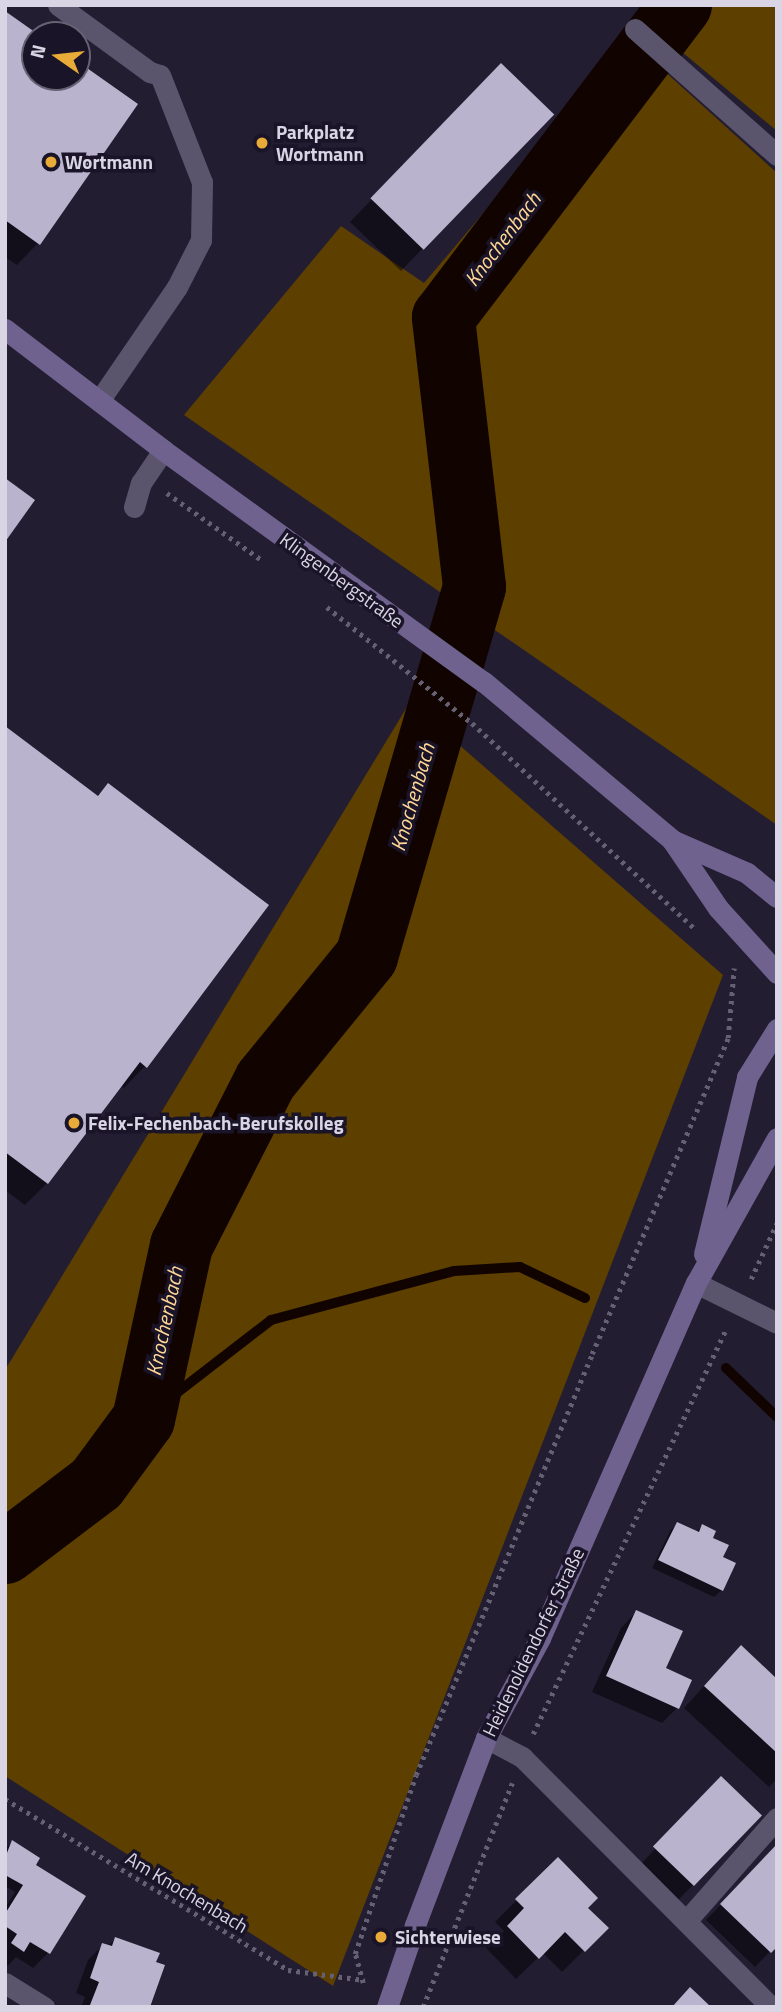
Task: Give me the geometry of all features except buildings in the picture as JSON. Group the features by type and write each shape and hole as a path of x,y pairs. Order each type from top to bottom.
{"street":[{"path":"58,5 141,65 160,75 202,182 201,240 177,287 99,401"},
{"path":"635,29 777,155"},
{"name":"Klingenbergstraße","path":"5,329 163,450 484,682 672,840 719,908 777,973"},
{"path":"134,507 141,482 163,450"},
{"name":"Klingenbergstraße","path":"672,840 747,873 777,897"},
{"name":"Heidenoldendorfer Straße","path":"696,1283 747,1077 777,1029"},
{"name":"Heidenoldendorfer Straße","path":"387,2007 486,1738 540,1637 696,1283 777,1138"},
{"path":"696,1283 777,1323"},
{"path":"486,1738 522,1757 607,1846 687,1920 771,2007"},
{"path":"687,1920 777,1818"},
{"path":"5,1983 44,2007"}],"path":[{"path":"406,670 472,723 704,937"},
{"name":"Am Knochenbach","path":"5,1798 288,1970 364,1980 355,1954 416,1775 728,1038 734,965"},
{"path":"423,2007 522,1757 777,1223"}],"shaded area":[{"path":"657,5 777,5 777,131 646,22"},
{"path":"630,40 777,173 777,825 184,415 341,226 424,283"},
{"path":"410,702 723,975 333,1986 5,1776 5,1370"}],"waterway":[{"name":"Knochenbach","path":"5,1552 96,1483 143,1419 181,1245 265,1080 366,956 474,586 443,317 680,5"},
{"path":"143,1419 271,1320 454,1271 520,1267 585,1298"},
{"path":"726,1368 777,1417"}],"place":[{"name":"Parkplatz Wortmann","path":"262,143"},
{"name":"Wortmann","path":"51,162"},
{"name":"Felix-Fechenbach-Berufskolleg","path":"74,1123"},
{"name":"Sichterwiese","path":"381,1937"}]}
